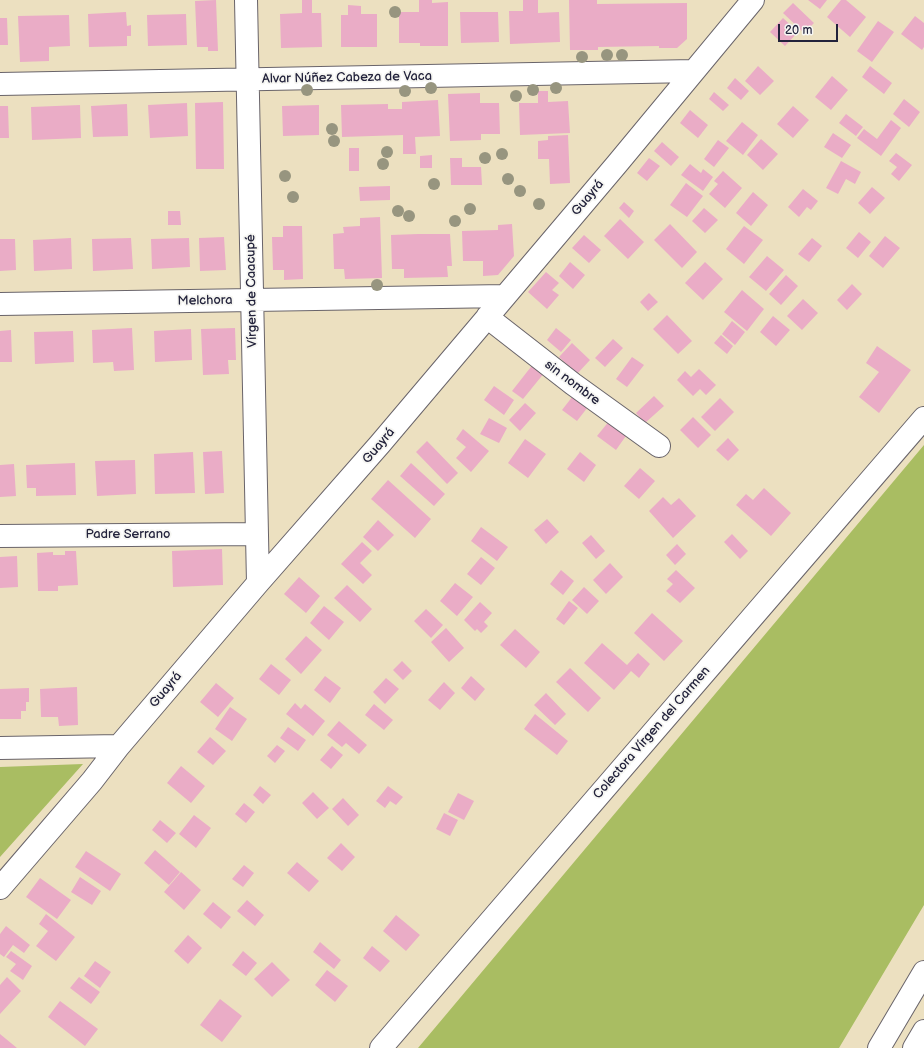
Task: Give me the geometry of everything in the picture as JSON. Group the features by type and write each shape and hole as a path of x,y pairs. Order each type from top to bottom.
{"main road":[{"name":"Vírgen de Caacupé","path":"246,0 258,583"},
{"name":"Guayrá","path":"0,888 258,583 367,459 612,170 753,0"},
{"name":"Alvar Núñez Cabeza de Vaca","path":"0,84 694,71"},
{"name":"Melchora","path":"0,304 505,296"},
{"name":"sin nombre","path":"487,317 573,384 659,446"},
{"name":"Colectora Vírgen del Carmen","path":"381,1048 924,418"},
{"name":"Padre Serrano","path":"0,536 257,534"},
{"path":"0,748 119,746"},
{"path":"879,1048 924,972"},
{"path":"914,1048 924,1031"}],"green space":[{"path":"924,445 924,905 839,1048 418,1048"},
{"path":"83,764 0,857 0,767"}],"building":[{"path":"216,0 218,51 208,51 208,47 197,47 195,1"},
{"path":"302,0 312,0 312,13 321,13 322,47 281,48 280,14 302,13"},
{"path":"419,0 432,0 432,3 448,2 448,46 420,46 420,43 399,43 399,12 419,12"},
{"path":"523,0 538,0 538,13 559,12 560,42 510,44 509,11 523,11"},
{"path":"569,0 597,0 597,4 687,3 687,39 677,48 659,48 659,46 598,47 598,50 570,50"},
{"path":"808,0 827,0 820,9"},
{"path":"841,0 846,0 866,17 850,37 827,17"},
{"path":"793,3 814,23 804,33 783,13"},
{"path":"348,5 361,6 361,14 377,14 377,47 341,47 341,15 348,15"},
{"path":"126,12 127,26 131,25 131,36 127,36 127,46 89,47 88,14"},
{"path":"460,12 498,12 499,42 461,43"},
{"path":"186,14 187,45 148,46 147,15"},
{"path":"69,15 70,46 49,47 49,61 20,62 18,16"},
{"path":"915,16 924,23 924,47 922,50 901,34"},
{"path":"0,18 7,18 8,45 0,45"},
{"path":"783,18 798,32 785,46 770,32"},
{"path":"878,21 894,32 872,62 857,51"},
{"path":"758,66 774,81 760,95 745,81"},
{"path":"870,66 892,83 884,94 862,77"},
{"path":"832,76 848,90 831,110 815,97"},
{"path":"735,78 749,91 741,100 727,88"},
{"path":"538,91 548,91 548,102 568,101 570,133 520,135 519,103 538,103"},
{"path":"714,92 729,105 723,111 709,99"},
{"path":"480,93 480,103 499,103 500,134 481,134 481,140 450,141 448,94"},
{"path":"904,99 920,112 909,127 893,114"},
{"path":"438,100 440,136 415,137 416,154 403,154 403,135 342,137 341,105 388,104 388,109 402,109 402,102"},
{"path":"223,102 224,169 196,169 195,103"},
{"path":"187,103 188,136 150,138 148,105"},
{"path":"127,104 128,136 93,137 91,106"},
{"path":"80,105 81,138 32,140 31,107"},
{"path":"319,105 319,135 283,136 282,106"},
{"path":"0,106 8,106 9,138 0,138"},
{"path":"793,106 809,120 793,138 777,124"},
{"path":"690,110 708,125 698,138 680,123"},
{"path":"846,114 863,127 856,136 839,123"},
{"path":"891,120 901,128 881,156 857,138 864,129 877,139"},
{"path":"742,122 758,135 743,155 726,141"},
{"path":"833,133 851,145 842,158 824,147"},
{"path":"568,135 570,183 550,184 549,159 538,159 538,141 548,140 548,136"},
{"path":"761,139 778,154 763,170 747,155"},
{"path":"718,140 729,148 714,167 704,159"},
{"path":"662,142 679,157 671,166 654,151"},
{"path":"349,148 359,148 359,171 349,171"},
{"path":"896,153 912,165 899,181 891,174 897,167 889,161"},
{"path":"432,155 432,168 420,168 420,156"},
{"path":"450,158 462,158 462,167 481,167 482,185 451,185"},
{"path":"649,158 660,166 647,181 637,173"},
{"path":"841,161 861,172 855,184 846,179 838,194 826,188"},
{"path":"690,164 701,173 703,169 713,177 703,191 681,175"},
{"path":"723,171 742,188 725,208 709,194 718,184 714,181"},
{"path":"686,183 703,196 687,217 670,205"},
{"path":"390,186 390,200 360,201 359,187"},
{"path":"872,187 885,198 870,214 858,203"},
{"path":"803,189 818,201 811,210 807,207 799,217 788,207"},
{"path":"753,192 768,205 751,226 736,213"},
{"path":"624,202 634,211 629,218 619,208"},
{"path":"704,208 718,220 705,233 692,221"},
{"path":"168,211 180,211 181,225 168,225"},
{"path":"380,217 382,278 345,279 344,269 334,269 333,234 344,233 343,227 360,226 360,218"},
{"path":"620,219 644,242 628,259 604,236"},
{"path":"512,224 514,256 498,275 483,276 483,261 463,261 462,231 498,230 498,225"},
{"path":"670,224 697,252 682,268 654,240"},
{"path":"283,226 302,226 303,279 284,280 284,270 273,270 272,237 283,237"},
{"path":"744,226 763,240 744,264 726,249"},
{"path":"859,232 871,242 858,258 846,248"},
{"path":"450,234 452,266 447,266 448,277 404,278 404,269 392,269 391,235"},
{"path":"584,235 601,250 589,263 572,248"},
{"path":"885,236 900,248 883,268 869,256"},
{"path":"224,237 226,270 200,271 199,238"},
{"path":"71,238 72,269 34,271 33,240"},
{"path":"131,238 133,269 93,271 92,239"},
{"path":"189,238 190,267 152,269 151,239"},
{"path":"812,238 822,246 809,262 798,254"},
{"path":"0,239 15,239 16,270 0,271"},
{"path":"767,256 784,270 766,291 749,277"},
{"path":"570,262 585,275 573,289 559,276"},
{"path":"705,262 723,279 703,300 685,283"},
{"path":"546,272 559,283 552,290 559,295 547,309 528,292"},
{"path":"786,275 798,286 781,305 769,294"},
{"path":"852,284 862,294 847,310 837,300"},
{"path":"742,290 764,309 747,331 724,312"},
{"path":"649,293 658,302 648,311 640,302"},
{"path":"803,299 818,313 802,330 787,316"},
{"path":"667,315 692,341 678,354 653,329"},
{"path":"773,316 790,330 776,346 760,332"},
{"path":"732,321 745,332 735,345 722,334"},
{"path":"132,328 134,370 114,371 113,362 93,363 92,330"},
{"path":"235,328 236,360 228,360 229,374 203,375 201,329"},
{"path":"556,328 571,340 561,352 547,340"},
{"path":"191,329 192,360 155,362 154,331"},
{"path":"11,330 12,362 0,362 0,331"},
{"path":"73,331 74,362 35,364 34,332"},
{"path":"721,335 733,346 727,354 714,343"},
{"path":"613,339 623,348 605,367 595,358"},
{"path":"572,343 590,360 577,374 559,357"},
{"path":"877,346 911,370 879,413 859,397 879,372 866,363"},
{"path":"632,357 644,365 627,387 616,379"},
{"path":"534,363 545,372 523,399 512,391"},
{"path":"699,369 716,385 706,395 700,389 693,396 677,380 685,371 691,377"},
{"path":"494,386 514,400 504,415 484,400"},
{"path":"576,392 591,403 577,421 562,410"},
{"path":"654,396 664,406 645,423 636,413"},
{"path":"720,398 734,412 715,431 701,417"},
{"path":"525,403 536,413 520,431 509,420"},
{"path":"693,417 711,435 698,448 680,430"},
{"path":"489,418 507,428 499,443 480,434"},
{"path":"610,420 628,433 616,450 597,436"},
{"path":"463,429 489,451 471,472 456,458 466,447 456,439"},
{"path":"728,438 739,450 728,461 716,450"},
{"path":"525,439 546,454 528,478 508,463"},
{"path":"427,441 458,473 447,484 416,452"},
{"path":"222,451 224,493 205,494 203,452"},
{"path":"193,452 195,493 155,494 154,454"},
{"path":"580,452 596,465 584,482 567,469"},
{"path":"135,460 136,494 97,496 95,461"},
{"path":"75,463 76,495 36,496 36,488 27,488 26,465"},
{"path":"411,463 445,494 434,506 400,476"},
{"path":"14,464 16,496 0,497 0,465"},
{"path":"640,468 655,481 639,499 624,486"},
{"path":"388,480 431,519 415,538 371,499"},
{"path":"764,488 791,513 771,536 736,505 746,494 753,500"},
{"path":"663,497 671,505 679,498 696,516 673,538 649,511"},
{"path":"547,519 559,532 546,544 534,530"},
{"path":"378,520 394,535 378,551 363,537"},
{"path":"481,527 508,547 497,561 471,541"},
{"path":"732,534 748,551 740,559 724,542"},
{"path":"591,535 605,551 596,559 582,543"},
{"path":"362,542 372,551 360,563 372,575 363,584 341,564"},
{"path":"677,544 686,554 675,565 666,555"},
{"path":"222,549 223,585 173,587 172,551"},
{"path":"65,551 76,551 78,585 58,586 58,591 38,591 37,553 53,552 53,555 65,555"},
{"path":"17,556 18,587 0,588 0,557"},
{"path":"481,557 495,568 481,585 467,574"},
{"path":"610,563 623,577 606,594 593,580"},
{"path":"561,570 574,581 563,595 550,584"},
{"path":"676,570 695,588 680,603 666,591 673,584 667,579"},
{"path":"299,577 320,596 306,613 284,594"},
{"path":"455,583 473,597 457,616 440,601"},
{"path":"347,585 372,609 360,622 334,598"},
{"path":"584,587 599,601 587,614 572,600"},
{"path":"569,601 578,608 564,625 556,619"},
{"path":"480,602 492,613 484,622 488,626 481,633 477,629 475,631 464,620"},
{"path":"324,606 344,622 329,640 310,623"},
{"path":"426,609 443,625 431,638 414,621"},
{"path":"652,613 683,641 664,661 634,633"},
{"path":"446,628 464,648 449,662 431,642"},
{"path":"515,629 540,652 526,668 500,645"},
{"path":"306,636 322,650 301,674 285,659"},
{"path":"602,643 627,665 638,653 650,664 639,678 631,671 614,690 584,663"},
{"path":"402,661 412,671 403,680 393,670"},
{"path":"271,664 291,680 279,695 259,679"},
{"path":"570,668 601,698 588,712 556,682"},
{"path":"325,676 341,688 330,703 314,690"},
{"path":"471,676 485,689 475,701 461,688"},
{"path":"386,678 399,689 385,704 373,692"},
{"path":"444,682 455,693 440,710 428,700"},
{"path":"216,683 234,698 218,717 200,702"},
{"path":"77,687 78,725 59,726 58,717 41,717 40,689"},
{"path":"29,688 29,702 26,702 26,711 21,711 21,719 0,719 0,689"},
{"path":"546,693 566,714 555,725 534,705"},
{"path":"295,703 301,709 305,704 325,721 313,736 286,714"},
{"path":"374,704 393,720 384,730 365,715"},
{"path":"230,707 247,719 232,741 215,729"},
{"path":"535,714 568,741 557,755 524,729"},
{"path":"339,721 367,745 359,754 346,743 342,747 327,735"},
{"path":"288,727 306,740 298,751 280,738"},
{"path":"210,737 226,751 213,765 197,752"},
{"path":"277,745 285,751 275,763 267,756"},
{"path":"332,746 343,755 331,769 320,760"},
{"path":"181,766 205,786 191,803 167,783"},
{"path":"260,786 271,795 263,804 253,795"},
{"path":"388,786 403,797 396,805 390,801 385,808 376,801"},
{"path":"313,792 329,808 317,819 302,803"},
{"path":"458,793 474,801 464,820 448,812"},
{"path":"343,798 359,815 348,826 332,809"},
{"path":"244,803 255,812 246,823 235,814"},
{"path":"444,813 458,820 450,836 436,829"},
{"path":"194,815 211,828 196,848 179,834"},
{"path":"160,820 176,833 167,843 152,830"},
{"path":"341,843 355,857 342,871 327,858"},
{"path":"155,850 180,872 169,885 144,863"},
{"path":"86,851 121,874 110,891 75,867"},
{"path":"297,862 319,881 309,892 287,873"},
{"path":"244,865 254,873 243,887 232,879"},
{"path":"181,872 201,890 184,910 164,892"},
{"path":"80,877 101,891 92,905 71,892"},
{"path":"40,878 71,900 57,919 26,897"},
{"path":"247,900 264,915 255,926 237,911"},
{"path":"213,902 231,917 221,929 203,914"},
{"path":"46,914 75,937 56,961 36,946 48,931 39,924"},
{"path":"396,915 420,935 406,951 383,931"},
{"path":"6,926 30,945 24,953 13,945 4,957 0,954 0,934"},
{"path":"188,935 202,948 188,964 174,951"},
{"path":"320,942 341,960 334,969 313,952"},
{"path":"372,946 390,961 380,972 363,958"},
{"path":"11,951 32,966 23,980 10,971 16,964 6,957"},
{"path":"243,951 257,963 246,976 232,965"},
{"path":"95,961 111,972 100,988 84,976"},
{"path":"272,962 290,980 272,997 254,979"},
{"path":"327,970 348,986 335,1002 315,985"},
{"path":"7,977 21,991 0,1014 0,985"},
{"path":"79,977 100,992 91,1004 70,988"},
{"path":"220,999 242,1016 222,1042 200,1025"},
{"path":"60,1001 98,1029 85,1046 48,1017"},
{"path":"0,1034 17,1048 0,1048"}]}
